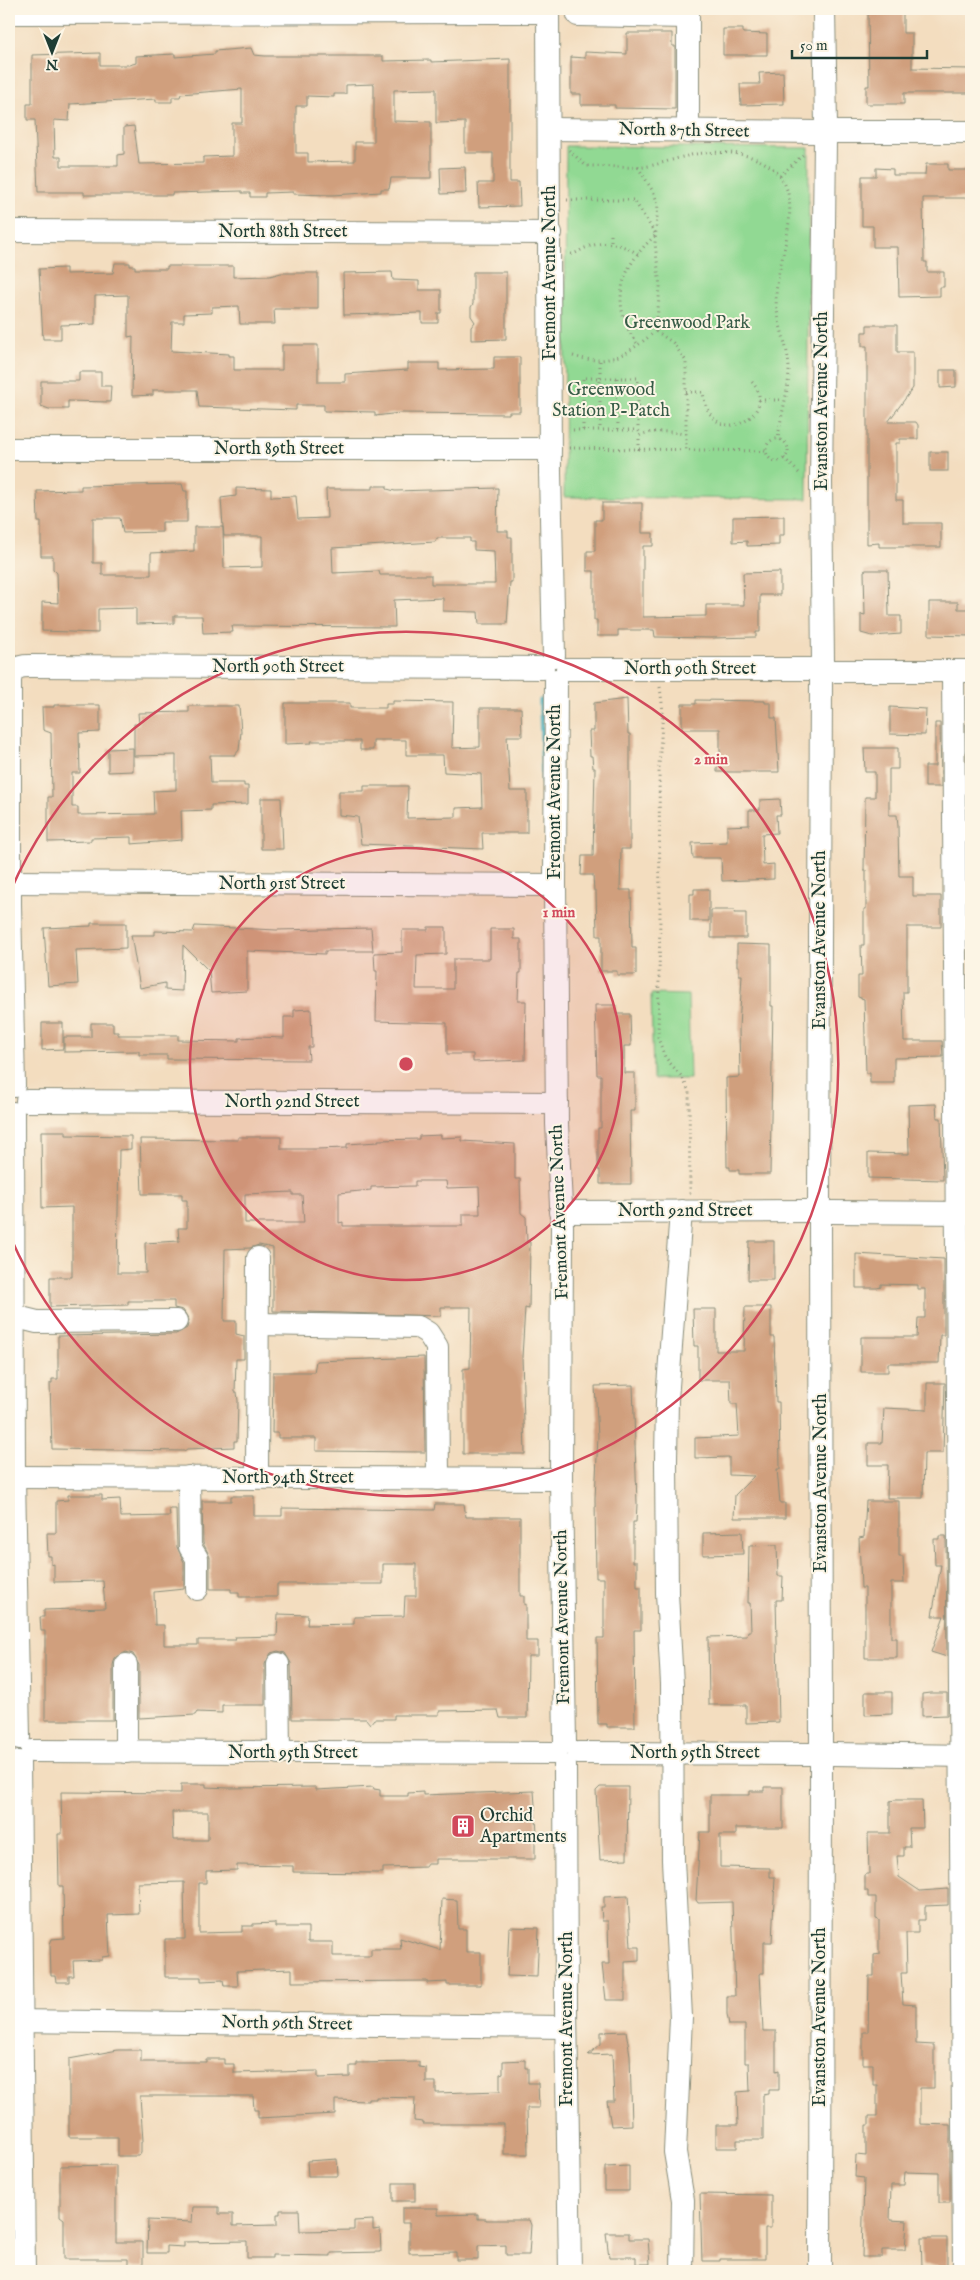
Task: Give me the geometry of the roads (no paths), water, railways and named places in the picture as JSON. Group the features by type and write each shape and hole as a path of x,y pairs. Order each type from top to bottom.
{"street":[{"name":"Evanston Avenue North","path":"820,2271 821,483 825,132 824,9"},
{"path":"13,15 548,10"},
{"name":"Fremont Avenue North","path":"548,10 551,233 550,449 555,668 557,1103 562,1305 561,1479 566,1754 566,2028 570,2271"},
{"path":"578,15 688,13 688,132"},
{"name":"North 87th Street","path":"550,129 688,132 971,132"},
{"name":"North 88th Street","path":"11,230 551,233"},
{"name":"North 89th Street","path":"9,449 550,449"},
{"name":"North 90th Street","path":"9,882 10,680 13,670 18,667 962,671"},
{"path":"962,671 967,1756 964,2271"},
{"path":"9,882 14,1100 11,1316 17,1750 15,2021 24,2271"},
{"name":"North 91st Street","path":"9,882 555,884"},
{"name":"North 92nd Street","path":"14,1100 557,1103"},
{"path":"682,2271 683,2200 675,2152 681,2017 673,1860 673,1752 666,1451 667,1400 686,1211"},
{"name":"North 92nd Street","path":"560,1212 965,1213"},
{"path":"257,1477 258,1258"},
{"path":"11,1316 37,1322 176,1322"},
{"path":"258,1324 418,1326 428,1333 437,1347 438,1479"},
{"path":"189,1477 190,1547 197,1558 197,1589"},
{"name":"North 94th Street","path":"14,1478 561,1479"},
{"path":"278,1664 279,1753"},
{"path":"126,1665 126,1752"},
{"name":"North 95th Street","path":"17,1750 566,1754 673,1752 967,1756"},
{"name":"North 96th Street","path":"15,2021 566,2028"}],"waterway":[{"path":"541,701 543,782"}],"place":[{"name":"Orchid Apartments","path":"463,1826"}],"park label":[{"name":"Greenwood Park","path":"687,323"},
{"name":"Greenwood Station P-Patch","path":"611,400"}]}
